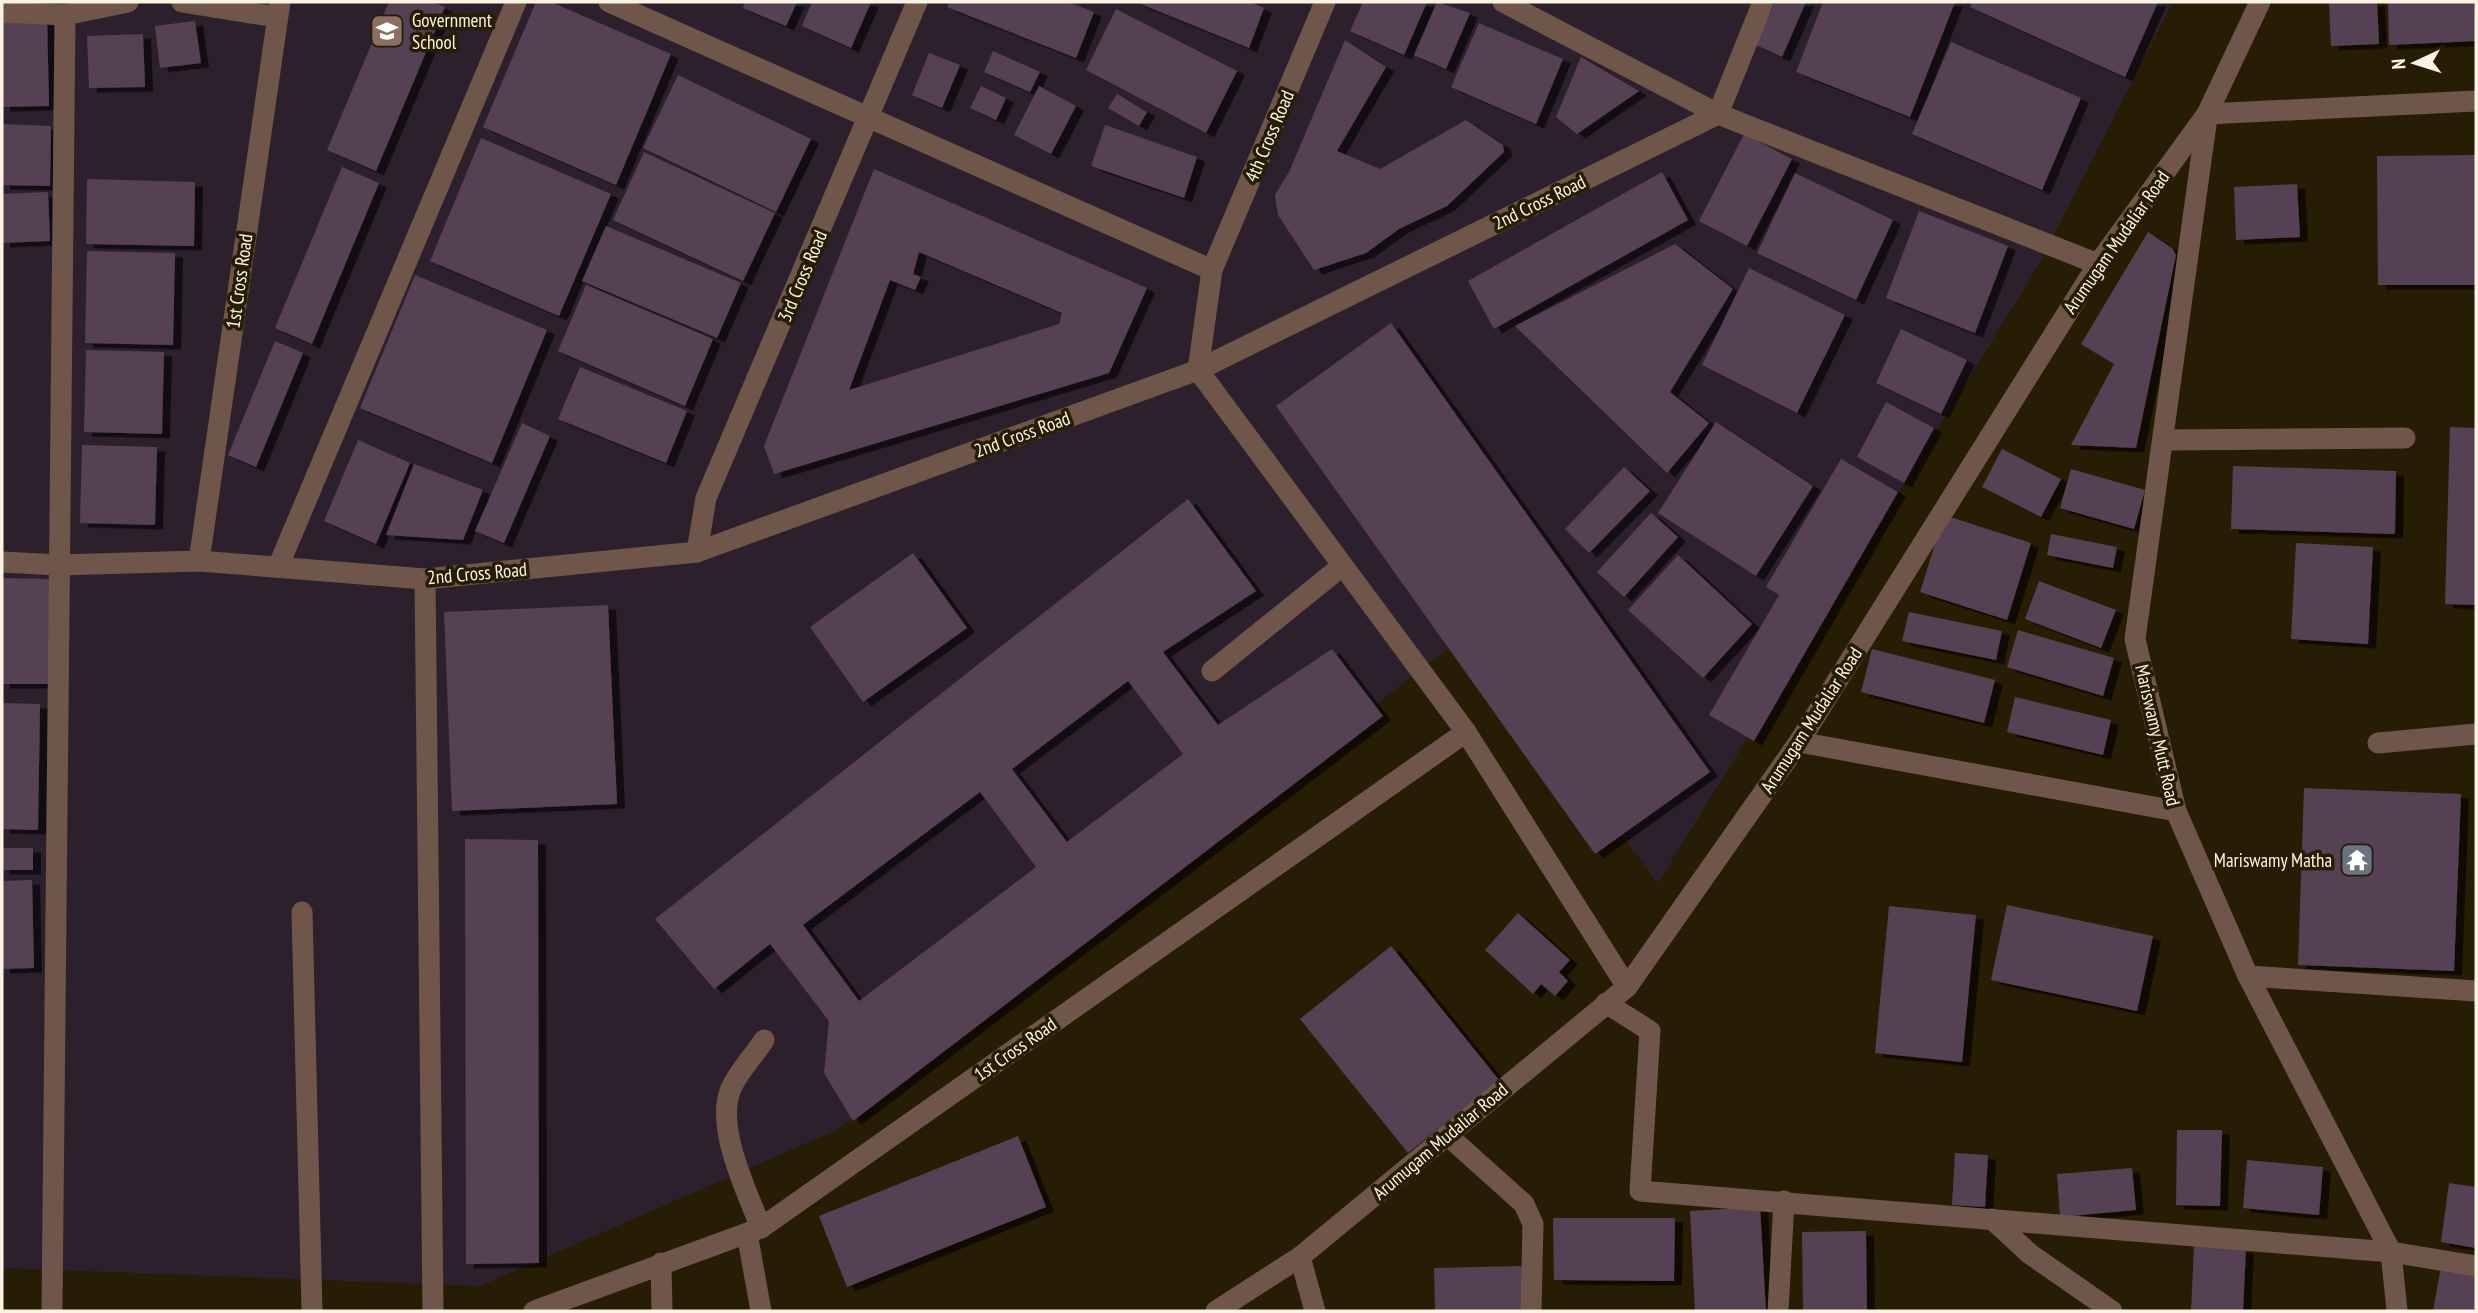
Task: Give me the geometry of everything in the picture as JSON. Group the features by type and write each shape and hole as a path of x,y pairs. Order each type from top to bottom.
{"street":[{"path":"2,12 65,15 128,2"},
{"path":"182,2 278,9"},
{"path":"278,567 516,2"},
{"path":"609,2 1212,270"},
{"name":"3rd Cross Road","path":"697,552 706,498 917,2"},
{"name":"4th Cross Road","path":"1198,370 1212,270 1325,2"},
{"path":"1503,2 1718,114 2098,264"},
{"path":"1718,114 1763,2"},
{"name":"Arumugam Mudaliar Road","path":"1216,1311 1300,1257 1627,987 1799,742 2098,264 2207,114 2260,2"},
{"name":"1st Cross Road","path":"199,561 278,9"},
{"path":"52,1311 65,15"},
{"path":"2207,114 2476,101"},
{"name":"2nd Cross Road","path":"2,562 59,565 199,561 425,579 697,552 1198,370 1718,114"},
{"name":"Mariswamy Mutt Road","path":"2207,114 2165,440 2135,639 2176,811 2248,976 2391,1252 2397,1311"},
{"path":"1198,370 1466,732 1627,987"},
{"path":"2165,440 2405,438"},
{"path":"1212,671 1342,566"},
{"path":"425,579 433,1311"},
{"name":"1st Cross Road","path":"534,1311 754,1230 1466,732"},
{"path":"2378,743 2476,734"},
{"path":"1799,742 2176,811"},
{"path":"302,912 312,1311"},
{"path":"2248,976 2476,991"},
{"path":"1606,1003 1650,1031 1640,1191 2391,1252 2476,1266"},
{"path":"761,1311 754,1230 729,1144 728,1126 730,1091 764,1040"},
{"path":"1447,1135 1524,1204 1533,1224 1531,1311"},
{"path":"1778,1311 1784,1201"},
{"path":"1992,1219 2030,1254 2112,1311"},
{"path":"1300,1257 1315,1311"},
{"path":"661,1263 662,1311"}],"shaded area":[{"path":"2,2 2173,2 2038,266 1658,883 1466,634 837,1130 480,1286 2,1268"}],"building":[{"path":"389,2 431,2 445,7 376,171 327,150"},
{"path":"536,2 551,2 671,54 616,185 483,127"},
{"path":"745,2 797,2 786,26 743,8"},
{"path":"812,2 871,2 851,48 802,26"},
{"path":"950,2 1068,2 1094,12 1076,58 947,7"},
{"path":"1136,2 1250,2 1264,8 1249,48"},
{"path":"1363,2 1427,2 1404,55 1350,31"},
{"path":"1437,2 1470,13 1446,69 1414,55"},
{"path":"1775,2 1806,2 1782,57 1756,45"},
{"path":"1823,2 1955,2 1910,117 1796,72"},
{"path":"1972,2 2158,2 2125,77 1970,7"},
{"path":"2329,2 2377,2 2379,44 2331,46"},
{"path":"2388,2 2474,2 2476,41 2389,45"},
{"path":"1116,9 1237,71 1206,133 1086,70"},
{"path":"47,17 49,106 2,107 2,19"},
{"path":"195,21 201,63 160,68 155,26"},
{"path":"1479,23 1563,59 1536,124 1451,87"},
{"path":"143,34 145,87 89,88 87,36"},
{"path":"1345,40 1386,67 1337,151 1380,169 1466,120 1503,145 1504,152 1447,206 1399,229 1366,253 1314,270 1278,215 1275,195 1289,172"},
{"path":"1951,42 2081,98 2042,190 1912,134"},
{"path":"993,51 1040,72 1030,92 984,72"},
{"path":"929,53 960,65 942,108 912,95"},
{"path":"1581,57 1639,91 1577,134 1556,117"},
{"path":"678,75 811,139 776,212 643,148"},
{"path":"981,86 1006,98 996,120 970,108"},
{"path":"1039,86 1076,106 1051,154 1014,135"},
{"path":"1117,94 1147,112 1139,126 1108,108"},
{"path":"2,124 51,126 50,186 2,185"},
{"path":"1105,125 1197,157 1184,198 1091,166"},
{"path":"1744,134 1792,159 1747,246 1699,221"},
{"path":"481,138 611,194 559,316 430,261"},
{"path":"644,152 775,213 743,281 613,220"},
{"path":"2476,155 2476,285 2378,285 2377,156"},
{"path":"342,167 379,183 312,344 275,328"},
{"path":"874,169 1147,288 1109,373 774,474 764,446","holes":["919,252 1062,313 1059,324 849,390 890,280 915,290 921,277 913,274"]},
{"path":"1662,172 1688,220 1494,329 1468,281"},
{"path":"1795,173 1893,220 1856,300 1757,253"},
{"path":"87,179 195,182 194,246 86,244"},
{"path":"2297,184 2300,237 2236,240 2234,187"},
{"path":"48,192 50,241 2,243 2,194"},
{"path":"1919,211 2008,246 1975,333 1886,298"},
{"path":"606,226 741,283 717,338 582,281"},
{"path":"2148,232 2173,249 2176,255 2136,448 2071,445 2114,364 2081,344"},
{"path":"1675,244 1733,289 1670,392 1709,423 1667,473 1515,326"},
{"path":"87,251 175,253 173,345 85,343"},
{"path":"1749,268 1845,315 1797,413 1702,365"},
{"path":"415,275 547,330 492,463 360,408"},
{"path":"586,285 713,339 685,406 558,351"},
{"path":"1391,323 1710,772 1595,854 1276,406"},
{"path":"1901,329 1967,360 1941,414 1876,383"},
{"path":"275,341 303,353 256,467 228,455"},
{"path":"86,350 164,352 162,434 84,432"},
{"path":"580,367 687,411 666,463 558,419"},
{"path":"1886,402 1934,428 1904,483 1857,457"},
{"path":"1716,422 1813,486 1756,576 1658,513"},
{"path":"522,423 550,436 504,543 475,531"},
{"path":"2450,427 2476,428 2476,605 2445,604"},
{"path":"358,440 410,463 376,544 324,521"},
{"path":"82,445 157,447 155,525 80,523"},
{"path":"2002,449 2061,479 2041,517 1982,487"},
{"path":"1841,459 1898,492 1754,741 1709,715 1779,595 1766,587"},
{"path":"414,464 483,490 463,540 386,535"},
{"path":"2233,466 2396,471 2395,534 2231,529"},
{"path":"1624,467 1650,491 1589,553 1565,529"},
{"path":"2071,469 2145,490 2134,529 2060,508"},
{"path":"1188,499 1256,591 1163,652 1218,725 1332,649 1383,716 853,1121 824,1073 829,1021 770,944 714,989 655,919","holes":["1128,681 1183,754 1067,842 1012,769","980,792 1036,867 859,1001 803,925"]},
{"path":"1651,513 1678,537 1624,597 1597,572"},
{"path":"1944,515 2031,543 2007,620 1920,592"},
{"path":"2051,534 2117,547 2113,568 2047,555"},
{"path":"2296,543 2373,547 2368,644 2291,639"},
{"path":"913,553 967,628 863,702 810,627"},
{"path":"1678,555 1752,624 1703,678 1628,610"},
{"path":"2,578 52,579 52,684 2,684"},
{"path":"2039,581 2116,610 2101,648 2025,619"},
{"path":"608,605 617,804 452,811 444,612"},
{"path":"1909,612 2002,631 1996,660 1902,641"},
{"path":"2018,630 2114,658 2103,696 2007,667"},
{"path":"1872,649 1995,680 1984,723 1861,692"},
{"path":"2015,697 2111,720 2103,755 2007,732"},
{"path":"2,703 40,704 38,830 2,829"},
{"path":"2304,788 2461,794 2454,971 2298,965"},
{"path":"465,839 538,840 539,1263 466,1264"},
{"path":"2,848 33,848 33,870 2,870"},
{"path":"32,880 34,968 2,969 2,881"},
{"path":"2007,905 2153,936 2137,1011 1991,980"},
{"path":"1889,906 1976,915 1962,1062 1875,1053"},
{"path":"1518,913 1570,960 1559,972 1568,981 1555,996 1541,984 1533,994 1485,950"},
{"path":"1391,946 1499,1080 1408,1153 1300,1019"},
{"path":"2177,1130 2222,1130 2220,1206 2176,1205"},
{"path":"1018,1136 1046,1207 847,1287 819,1216"},
{"path":"1955,1153 1988,1155 1985,1207 1952,1205"},
{"path":"2247,1160 2323,1167 2319,1215 2243,1208"},
{"path":"2132,1168 2136,1210 2060,1217 2057,1174"},
{"path":"2449,1183 2476,1187 2476,1248 2441,1242"},
{"path":"1760,1207 1766,1311 1695,1311 1690,1211"},
{"path":"1553,1218 1675,1218 1674,1281 1554,1280"},
{"path":"1866,1231 1867,1311 1803,1311 1802,1232"},
{"path":"2194,1246 2246,1249 2243,1311 2191,1311"},
{"path":"1523,1266 1524,1311 1435,1311 1434,1268"},
{"path":"2441,1267 2476,1274 2476,1311 2433,1311"}],"place":[{"name":"Government School","path":"387,31"},
{"name":"Mariswamy Matha","path":"2357,860"}]}
